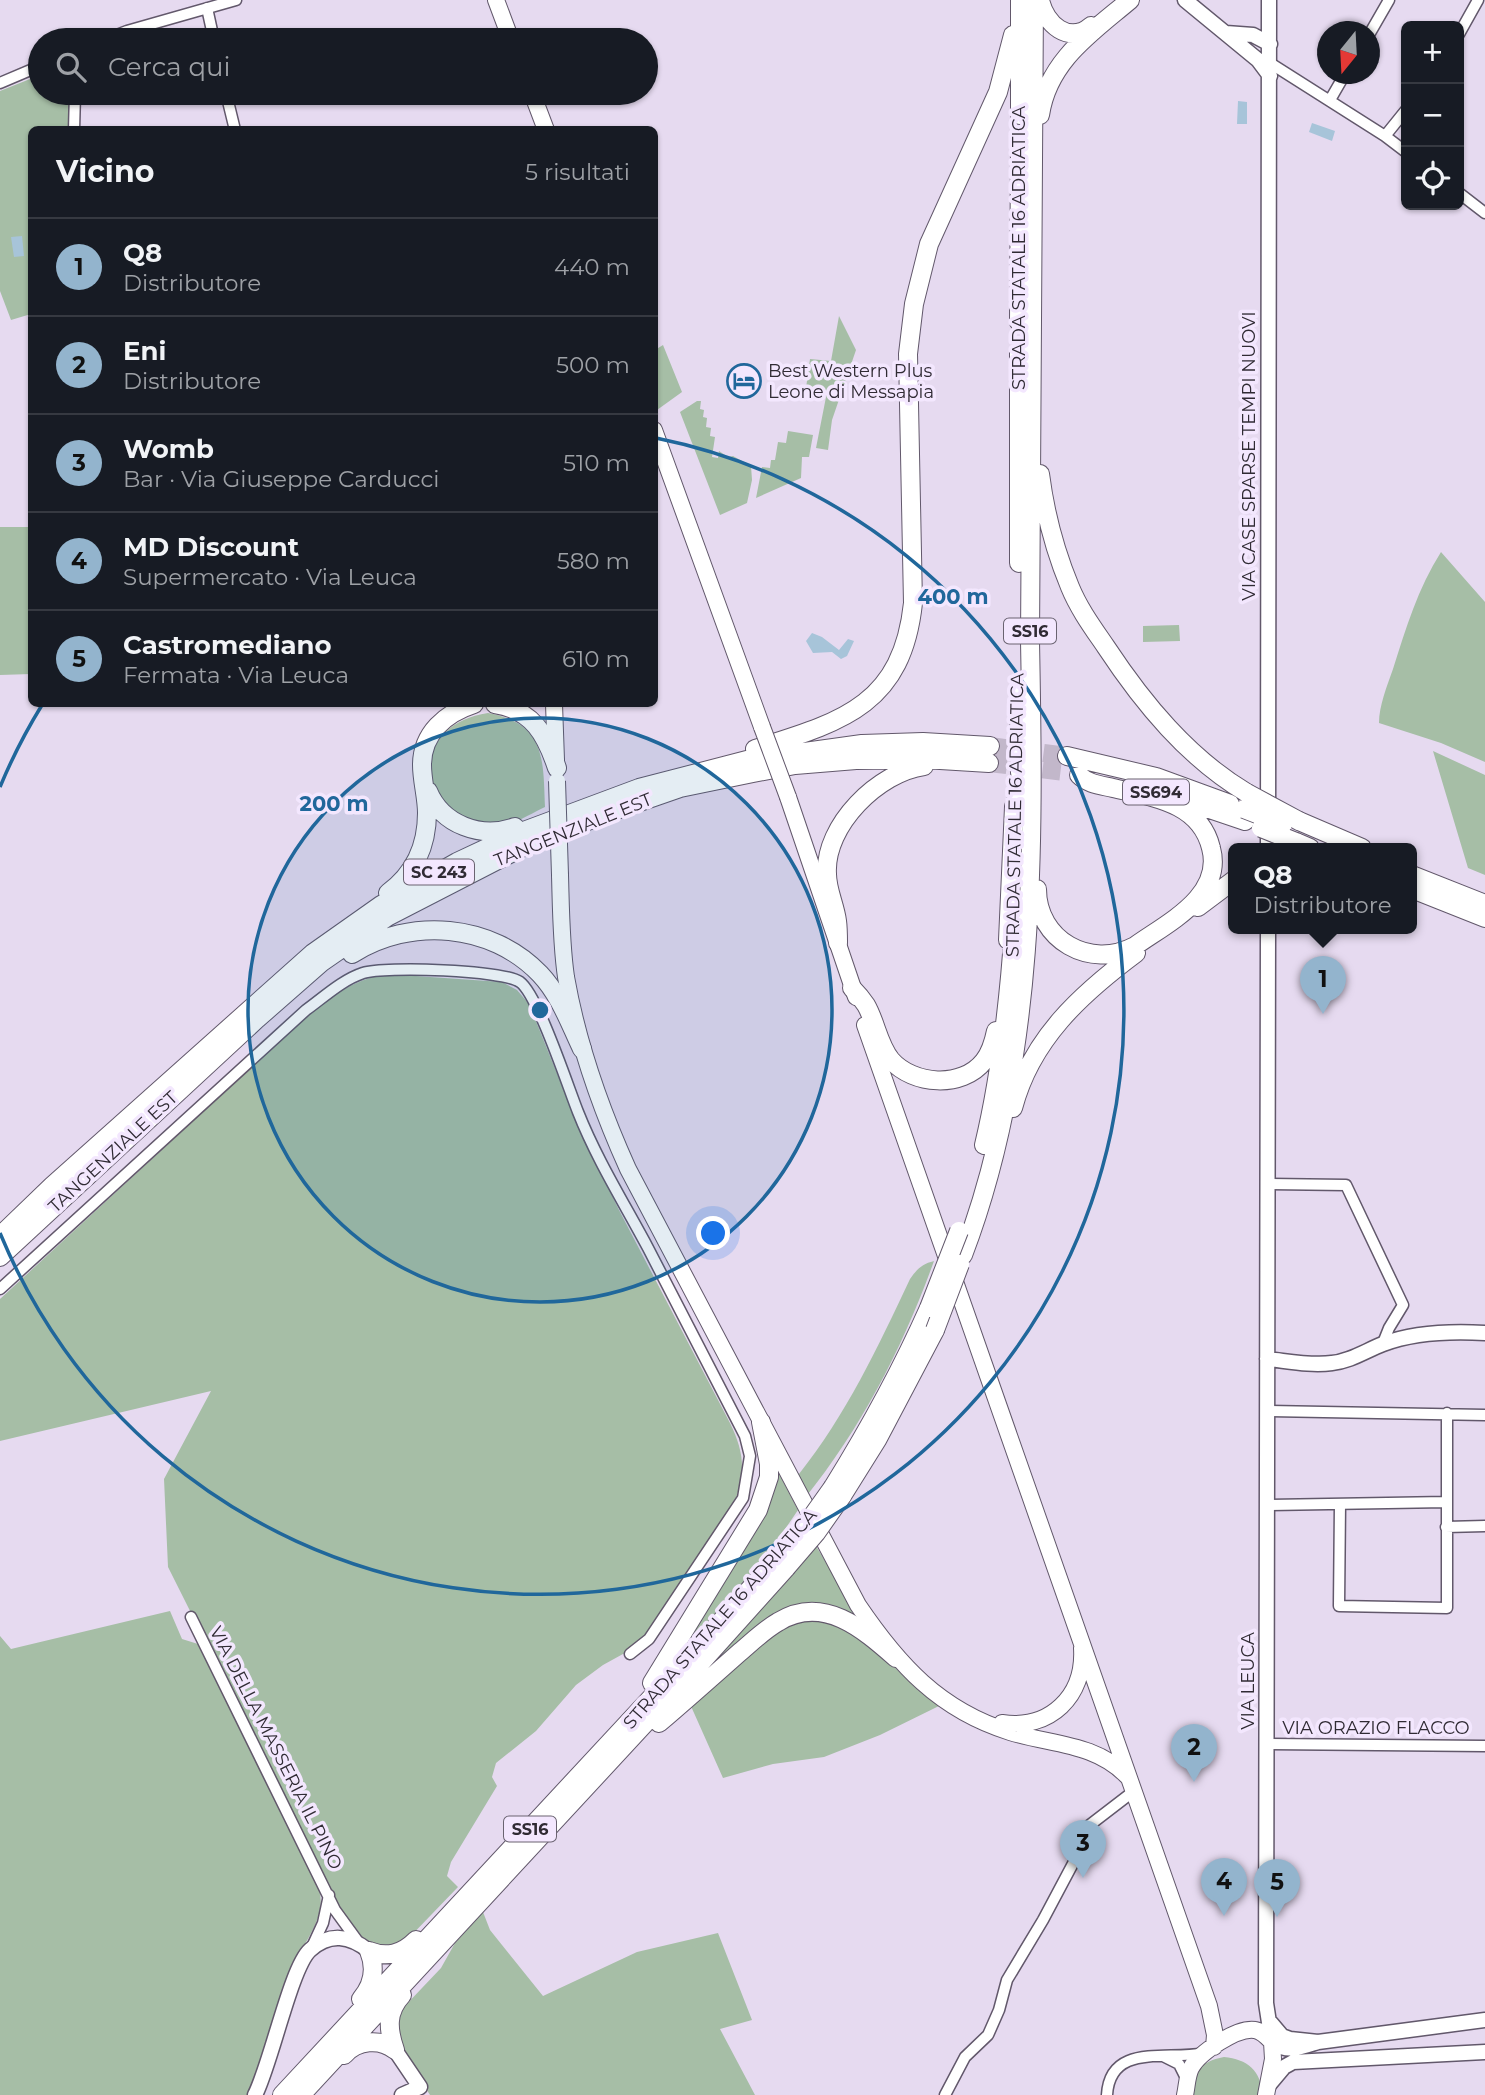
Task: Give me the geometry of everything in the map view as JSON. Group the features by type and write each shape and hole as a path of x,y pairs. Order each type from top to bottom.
{"highway":[{"path":"685,774 702,764 811,732 844,718 879,691 903,652 913,603 908,366 912,315 929,244 1004,74 1018,0"},
{"name":"STRADA STATALE 16 ADRIATICA","path":"837,1491 883,1429 935,1329 963,1255 965,1232 988,1128 1009,998 1018,861 1019,791 1018,0"},
{"name":"STRADA STATALE 16 ADRIATICA","path":"303,2095 440,1946 780,1564 816,1533 906,1359 965,1232 1003,1119 1023,983 1032,738 1031,136 1034,0"},
{"path":"1040,0 1042,10 1051,24 1072,34 1086,31 1127,0"},
{"path":"1033,223 1037,212 1040,115 1048,86 1060,64 1076,45 1127,0"},
{"path":"1031,327 1038,368 1041,483 1051,530 1071,589 1081,609 1115,662 1153,713 1192,750 1245,808 1300,835 1338,843"},
{"path":"313,953 323,940 409,874 425,835 427,813 423,753 433,730 450,714 467,707"},
{"path":"505,707 518,711 536,725 546,738 557,775"},
{"name":"SS694","path":"1032,738 1037,763 1039,909 1051,931 1059,941 1070,948 1094,955 1115,954 1135,946 1199,897 1209,883 1214,860 1211,846 1197,820 1182,807 1085,782 1070,768 1140,787 1245,808 1300,835 1326,843"},
{"name":"TANGENZIALE EST","path":"0,1236 52,1186 313,953 381,905 457,862 521,832 610,799 685,774 758,758 862,744 923,742 990,755"},
{"path":"838,943 837,921 827,873 828,858 834,840 851,811 878,785 905,770 922,766 982,768 990,755"},
{"name":"TANGENZIALE EST","path":"0,1257 322,962 387,917 523,847 680,788 795,765 990,755"},
{"path":"424,781 431,797 446,816 465,827 483,832 506,831 595,799 610,799"},
{"path":"852,988 866,1005 891,1060 903,1069 929,1080 944,1081 970,1073 983,1063 996,1032 1004,977 1009,935 1014,807 1019,791"},
{"path":"1417,877 1485,904"},
{"path":"965,1232 982,1220 1018,1094 1047,1036 1075,1003 1105,976 1228,884"},
{"path":"1417,891 1485,918"},
{"path":"1417,896 1433,897"},
{"path":"257,1019 276,1010 340,961 371,942 398,933 425,929 483,938 512,952 540,974 563,1007 582,1049"},
{"path":"761,1422 769,1464 766,1491 758,1510 660,1674 609,1738 610,1753 625,1753 767,1629 793,1614 815,1611 840,1617 869,1634 896,1658"},
{"name":"STRADA STATALE 16 ADRIATICA","path":"282,2095 474,1889 610,1753"},
{"path":"364,1947 391,1954 407,1949 458,1898 474,1889"},
{"path":"395,2050 390,2030 392,2009 435,1959 440,1946"},
{"path":"325,2048 332,2032 370,1986 373,1966 364,1947"},
{"path":"303,2095 349,2049 366,2042 374,2042 389,2045 395,2050"}],"main road":[{"path":"496,0 506,28"},
{"path":"528,105 533,126"},
{"path":"537,105 544,126"},
{"path":"658,441 788,797 852,988 1209,2006 1215,2035 1210,2050"},
{"path":"554,707 566,975 582,1049 602,1111 628,1169 845,1583 896,1658 934,1693 969,1714 1007,1731 1094,1752 1116,1765 1132,1785"},
{"path":"969,1714 1005,1724 1037,1720 1055,1712 1074,1693 1082,1658 1081,1639"},
{"path":"1209,2006 1221,2024 1239,2032 1261,2031 1272,2042 1273,2059 1267,2091"},
{"path":"1186,2089 1191,2068 1210,2050 1239,2032"}],"street":[{"path":"137,28 236,0"},
{"path":"1185,0 1265,67 1329,100 1401,148"},
{"name":"VIA CASE SPARSE TEMPI NUOVI","path":"1268,843 1269,0"},
{"path":"1377,21 1389,0"},
{"path":"1464,25 1478,0"},
{"path":"207,8 211,28"},
{"path":"1253,35 1262,30 1270,20"},
{"path":"1226,33 1253,35 1270,44"},
{"path":"1246,49 1258,49 1270,44"},
{"path":"0,83 28,71"},
{"path":"1329,100 1339,84"},
{"path":"74,126 75,105"},
{"path":"229,105 234,126"},
{"path":"1385,136 1401,116"},
{"path":"1464,197 1485,214"},
{"name":"VIA LEUCA","path":"1268,934 1266,2003 1272,2042"},
{"path":"0,1289 306,1010 339,985 360,974 387,970 496,974 519,981 534,999 582,1122 607,1175 745,1436 750,1456 743,1498 737,1508 649,1639 629,1654"},
{"path":"1267,1184 1346,1185 1403,1305 1383,1343"},
{"path":"1267,1359 1329,1364 1350,1360 1383,1343 1420,1335 1485,1333"},
{"path":"1266,1411 1485,1415"},
{"path":"1340,1504 1339,1606 1447,1608 1447,1413"},
{"path":"1267,1505 1446,1502"},
{"path":"1446,1527 1485,1526"},
{"name":"VIA DELLA MASSERIA IL PINO","path":"191,1617 329,1895 346,1927 364,1947"},
{"name":"VIA ORAZIO FLACCO","path":"1266,1744 1485,1746"},
{"path":"945,2095 965,2057 988,2035 999,2010 1007,1980 1077,1856 1074,1841 1078,1834 1132,1785"},
{"name":"VIA DELLA MASSERIA IL PINO","path":"310,1950 323,1923 329,1895"},
{"path":"255,2095 300,1966 310,1950 338,1938 352,1939 364,1947"},
{"path":"1239,2032 1252,2025 1266,2003"},
{"path":"1272,2042 1286,2049 1295,2049 1318,2042 1485,2020"},
{"path":"1270,2022 1282,2036 1318,2042"},
{"path":"395,2050 423,2091 402,2095"},
{"path":"1107,2095 1110,2078 1122,2063 1160,2055 1210,2050"},
{"path":"1267,2091 1283,2067 1293,2062 1485,2052"},
{"path":"1160,2055 1183,2068 1186,2089"}],"green space":[{"path":"28,80 28,105 72,105 71,126 28,126 28,315 11,320 0,291 0,91"},
{"path":"839,316 856,350 832,420 828,450 816,448 827,392 806,388 810,359 831,361"},
{"path":"663,345 682,392 658,409 658,348"},
{"path":"701,401 700,409 704,410 703,417 707,418 706,427 711,428 710,436 715,437 712,457 718,458 719,451 751,466 752,480 747,503 720,515 680,412"},
{"path":"788,431 813,435 809,457 802,457 801,478 756,498 762,467 770,468 771,460 775,460 778,442 786,443"},
{"path":"0,527 28,527 28,674 0,675"},
{"path":"1441,552 1485,602 1485,762 1441,743 1379,723 1384,696 1408,623 1419,594"},
{"path":"1179,625 1180,641 1143,642 1143,626"},
{"path":"488,713 507,718 521,726 538,746 545,807 513,823 494,827 468,822 449,810 436,794 430,774 432,754 442,736 461,721"},
{"path":"1433,751 1485,775 1485,875 1468,868"},
{"path":"387,974 502,982 517,990 529,1004 579,1128 730,1423 742,1462 741,1480 735,1501 645,1638 576,1685 536,1731 496,1763 492,1777 497,1786 451,1862 447,1876 458,1887 405,1942 390,1949 371,1943 360,1935 339,1908 168,1567 164,1479 211,1391 0,1441 0,1299 296,1026 348,987"},
{"path":"934,1261 909,1324 879,1385 845,1443 805,1498 797,1479 799,1474 846,1404 910,1279 920,1267"},
{"path":"776,1468 798,1510 755,1569 674,1660"},
{"path":"813,1541 860,1619 806,1607 685,1689"},
{"path":"170,1611 182,1639 198,1644 316,1879 321,1898 318,1917 299,1957 248,2095 0,2095 0,1636 11,1649"},
{"path":"799,1619 840,1623 941,1705 880,1735 824,1757 773,1764 723,1778 690,1704 754,1645"},
{"path":"483,1912 490,1930 543,1996 637,1952 718,1933 752,2020 720,2029 755,2095 430,2095 398,2046 398,2017 403,2008 441,1968 455,1943"},
{"path":"1224,2057 1240,2060 1252,2068 1259,2079 1262,2095 1191,2095 1200,2069 1209,2062"}],"water":[{"path":"1238,101 1247,102 1247,124 1237,124"},
{"path":"1312,123 1335,131 1332,141 1309,132"},
{"path":"22,236 24,256 14,257 11,237"},
{"path":"812,633 839,650 848,639 854,641 847,656 841,659 832,652 813,653 806,641"}],"tunnel":[{"path":"990,746 1067,756"},
{"path":"989,763 1065,772"}],"place":[{"name":"Best Western Plus Leone di Messapia","path":"744,381"},
{"name":"Q8","path":"1323,1014"},
{"name":"Eni","path":"1194,1782"},
{"name":"Womb","path":"1083,1878"},
{"name":"MD Discount","path":"1224,1916"},
{"name":"Castromediano","path":"1277,1917"}]}
